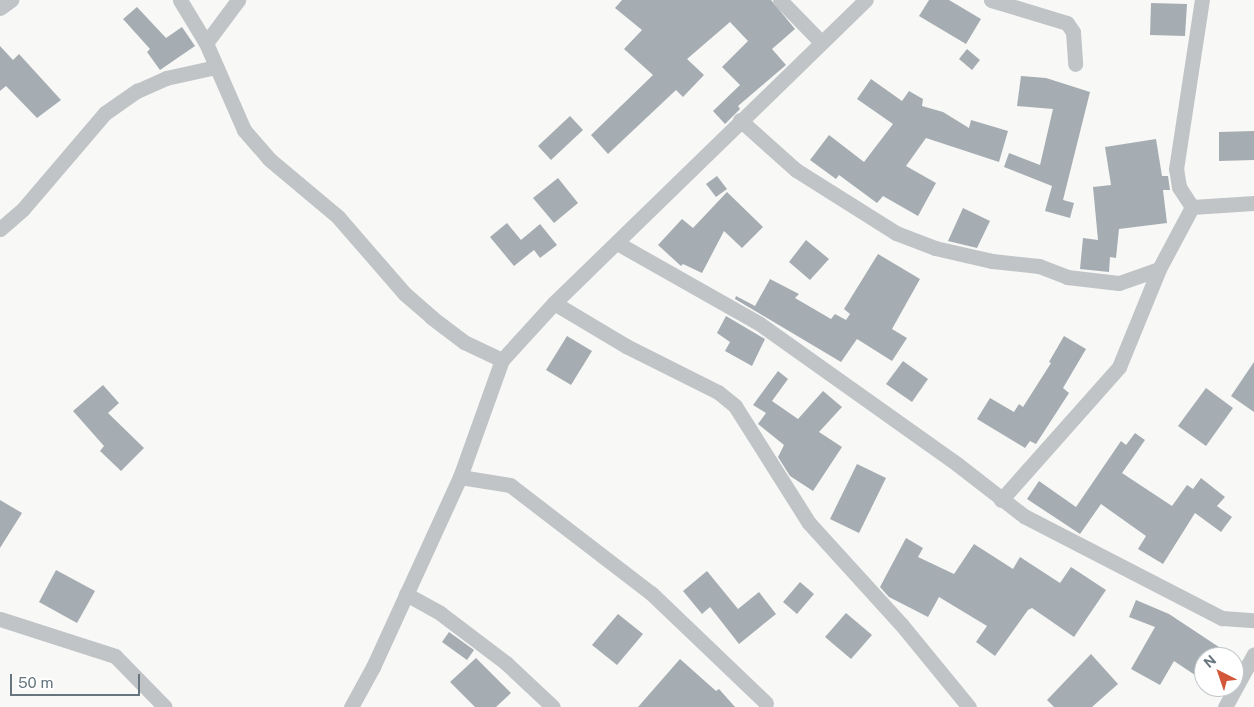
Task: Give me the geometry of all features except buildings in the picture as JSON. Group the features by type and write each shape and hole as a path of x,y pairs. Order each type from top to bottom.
{"street":[{"path":"0,8 11,0"},
{"path":"180,0 206,43 244,130 269,159 338,217 405,294 431,317 464,342 502,360"},
{"path":"206,43 238,0"},
{"path":"780,0 821,42"},
{"path":"351,707 460,477 502,360 554,303 740,120 866,0"},
{"path":"991,0 1058,18 1067,23 1073,32 1075,64"},
{"path":"1192,207 1179,187 1176,169 1202,0"},
{"path":"0,228 23,208 105,113 137,91 166,78 216,67"},
{"path":"740,120 796,170 831,193 896,233 936,248 992,261 1039,266 1067,277 1119,283 1159,269"},
{"path":"1192,207 1254,203"},
{"path":"1001,500 1119,367 1159,269 1192,207"},
{"path":"617,243 760,324 957,464 1024,516 1222,618 1254,620"},
{"path":"554,303 626,346 718,392 735,406 809,523 902,624 969,707"},
{"path":"460,477 510,484 651,593 766,703"},
{"path":"406,594 440,613 498,658 553,707"},
{"path":"0,619 115,656 165,707"},
{"path":"1225,707 1254,654"}]}
